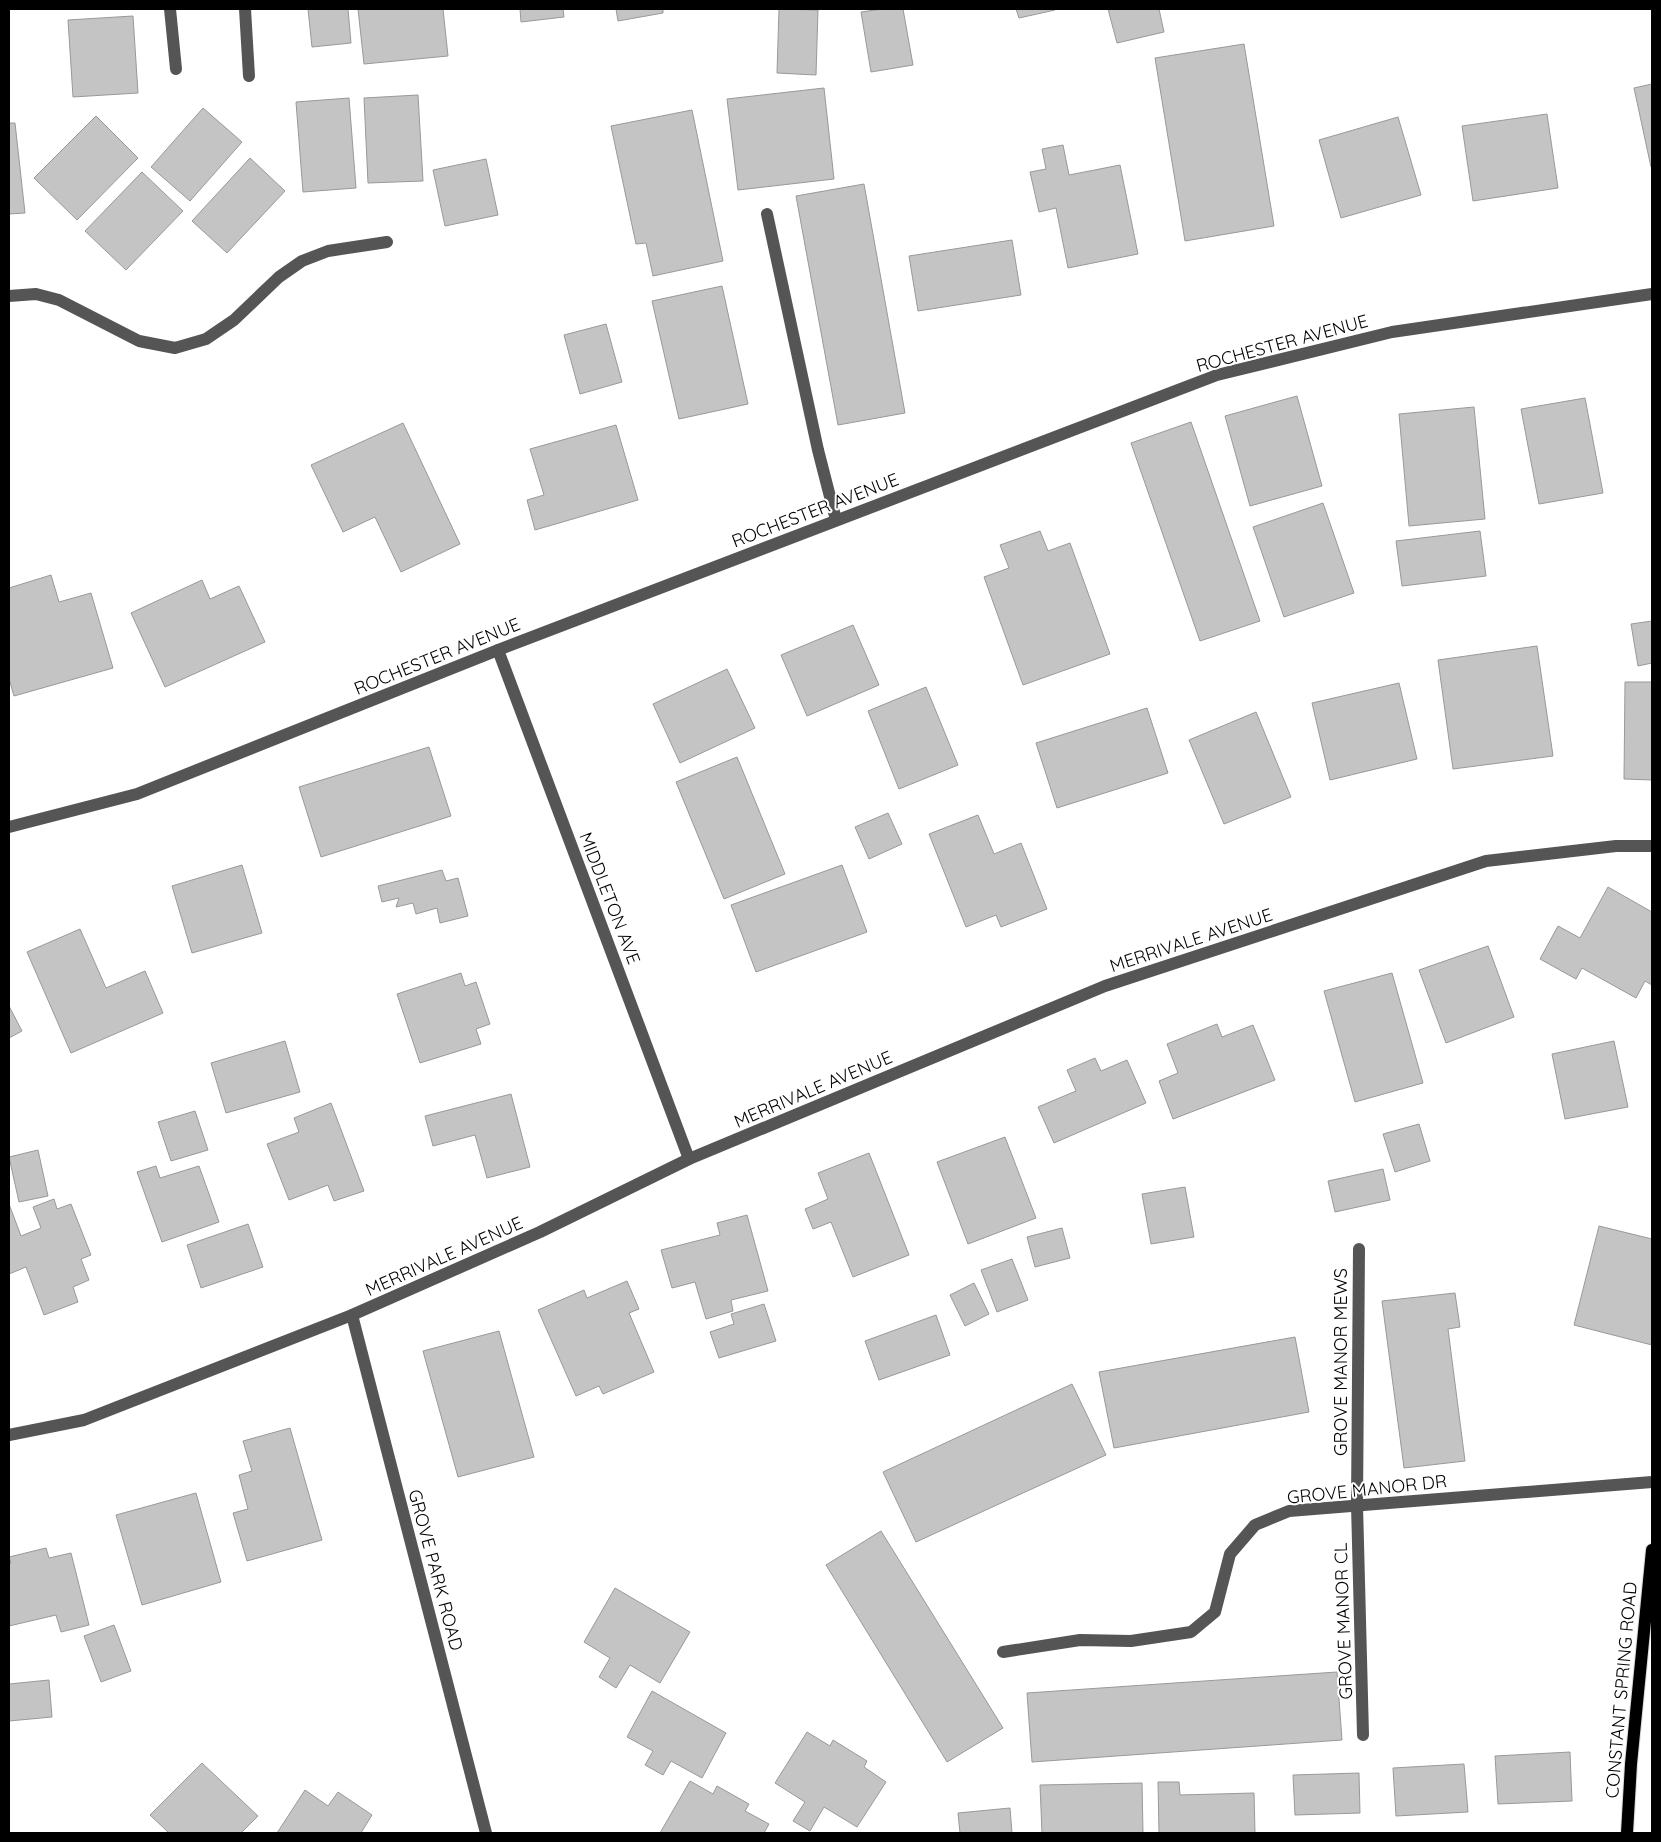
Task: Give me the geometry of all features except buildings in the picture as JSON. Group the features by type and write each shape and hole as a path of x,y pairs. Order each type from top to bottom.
{"main road":[{"name":"CONSTANT SPRING ROAD","path":"1627,1833 1632,1744 1652,1550"}],"street":[{"path":"170,9 176,69"},
{"path":"245,9 250,76"},
{"path":"767,214 818,450 836,520"},
{"path":"9,296 36,294 59,300 140,341 175,348 206,339 234,320 280,277 302,260 328,251 387,242"},
{"name":"ROCHESTER AVENUE","path":"9,827 137,794 498,650 1217,375 1392,332 1652,294"},
{"name":"MIDDLETON AVE","path":"498,650 690,1159"},
{"name":"MERRIVALE AVENUE","path":"9,1435 84,1420 352,1315 540,1232 690,1159 1105,986 1486,861 1616,846 1652,846"},
{"name":"GROVE MANOR MEWS","path":"1357,1505 1359,1249"},
{"name":"GROVE PARK ROAD","path":"352,1315 486,1833"},
{"name":"GROVE MANOR DR","path":"1003,1652 1080,1640 1131,1641 1192,1632 1215,1612 1230,1554 1256,1526 1289,1511 1652,1482"},
{"name":"GROVE MANOR CL","path":"1357,1505 1363,1735"}]}
